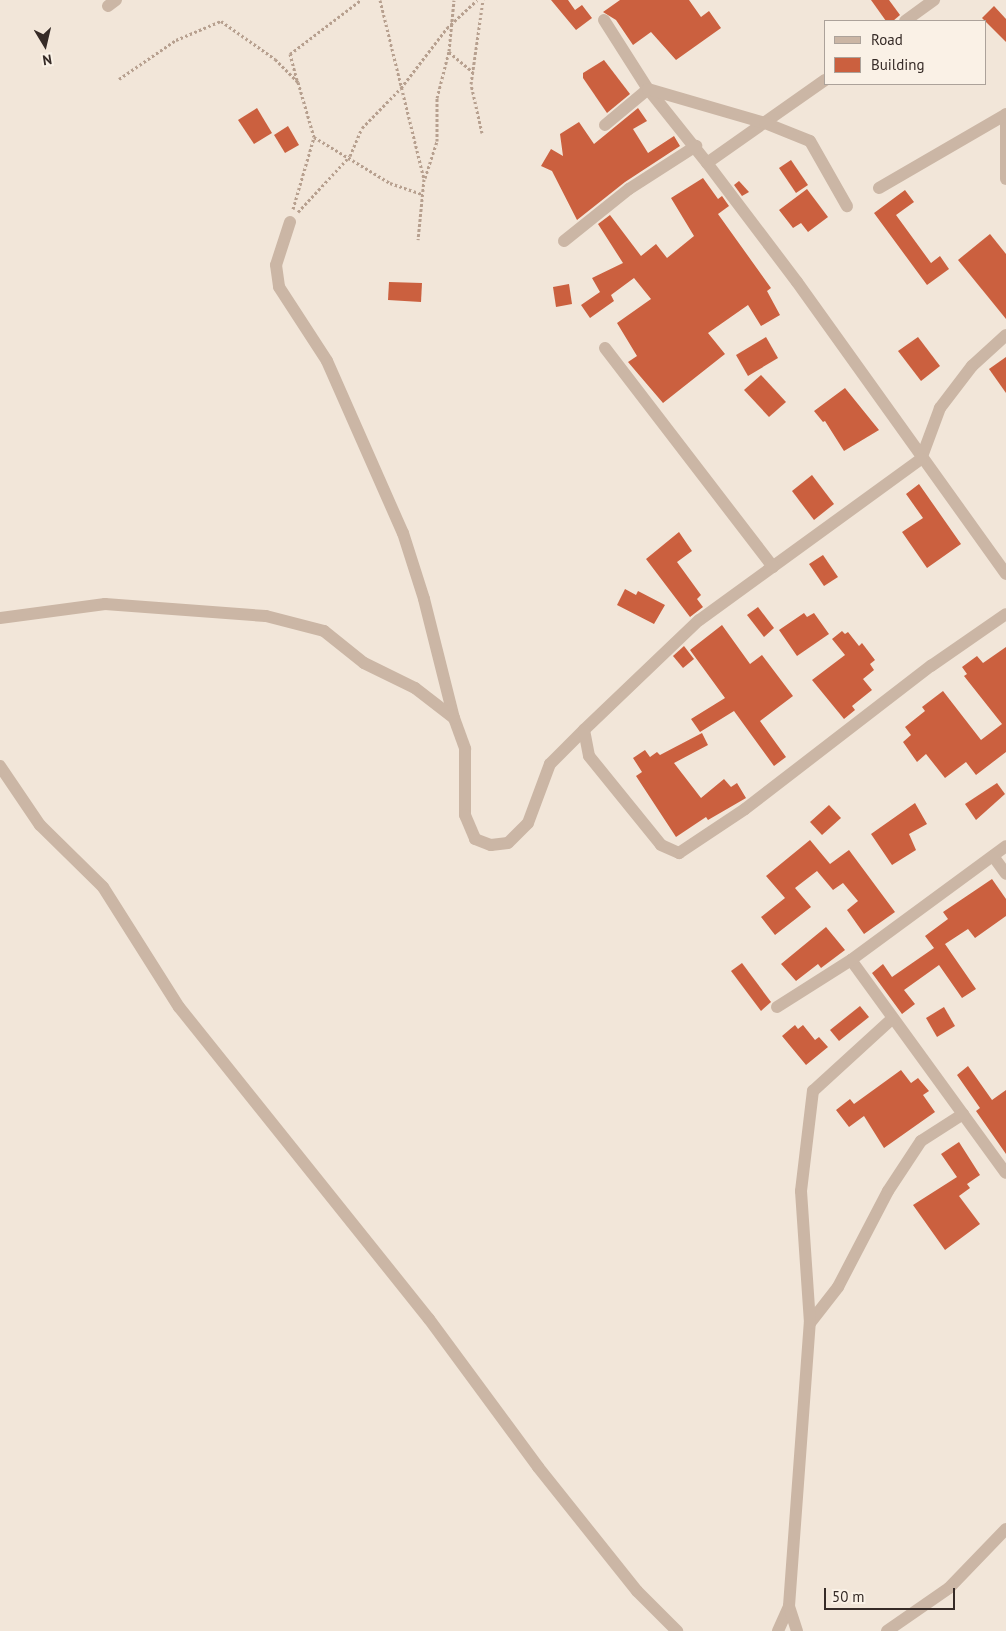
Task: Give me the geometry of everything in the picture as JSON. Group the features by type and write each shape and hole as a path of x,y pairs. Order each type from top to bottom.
{"street":[{"path":"906,20 934,0"},
{"path":"604,20 648,89 696,146 797,282 921,459 1006,574"},
{"path":"707,163 824,81"},
{"path":"648,89 765,124 810,141 847,206"},
{"path":"605,124 648,89"},
{"path":"879,188 1005,114 1006,180"},
{"path":"564,241 629,189 696,146"},
{"path":"290,222 276,264 279,287 327,361 403,533 424,598 454,718 466,749 465,815 475,839 491,845 508,843 528,824 550,764 699,620 921,459 940,408 972,366 1006,334"},
{"path":"605,348 773,568"},
{"path":"0,618 105,604 266,616 324,631 364,663 415,688 454,718"},
{"path":"584,730 589,756 661,845 679,853 745,809 931,666 1006,614"},
{"path":"0,766 40,825 103,887 179,1007 429,1319 538,1467 638,1591 677,1631"},
{"path":"777,1007 850,960 1006,846"},
{"path":"993,856 1006,874"},
{"path":"850,960 1006,1173"},
{"path":"778,1631 789,1606 810,1324 801,1191 813,1091 893,1018"},
{"path":"810,1324 838,1287 888,1191 921,1141 963,1114"},
{"path":"887,1631 949,1588 1006,1528"},
{"path":"789,1606 797,1631"}],"path":[{"path":"290,222 314,137 290,54 361,0"},
{"path":"380,0 400,88 424,179"},
{"path":"418,240 424,179 438,141 437,98 448,51 454,0"},
{"path":"290,222 350,156 362,128 400,88 451,24 477,0"},
{"path":"482,132 471,84 483,0"},
{"path":"118,79 176,40 221,21 275,59 298,82"},
{"path":"448,51 474,72"},
{"path":"314,137 350,156 390,183 422,194"}],"building":[{"path":"551,0 568,0 575,10 582,5 592,18 576,30"},
{"path":"620,0 689,0 701,17 709,11 721,28 676,60 651,32 633,45 616,20 603,12"},
{"path":"871,0 889,0 900,15 894,20 885,20"},
{"path":"994,6 1006,19 1006,42 986,20 982,18"},
{"path":"604,60 630,94 607,113 583,78 583,73"},
{"path":"257,108 272,133 254,144 238,120"},
{"path":"638,108 647,121 633,129 648,153 674,136 680,146 625,182 577,220 552,171 541,166 551,149 563,156 560,134 579,122 594,144"},
{"path":"288,126 299,145 285,153 274,135"},
{"path":"791,160 808,185 796,193 779,168"},
{"path":"703,178 718,199 722,196 729,206 718,214 771,288 767,291 780,315 761,326 748,305 708,333 725,354 663,403 628,362 637,356 617,323 651,299 634,278 611,295 614,301 590,318 581,305 600,292 592,278 623,263 598,224 610,215 641,256 656,244 667,258 694,236 671,198"},
{"path":"739,181 749,192 742,196 734,185"},
{"path":"807,189 828,217 808,232 801,223 793,228 779,210"},
{"path":"905,190 914,202 896,215 931,263 940,256 949,269 927,285 874,213"},
{"path":"990,234 1006,254 1006,319 958,260"},
{"path":"389,282 422,283 421,302 388,300"},
{"path":"569,284 572,304 556,307 553,287"},
{"path":"766,337 778,358 748,376 736,355"},
{"path":"918,337 940,366 921,381 898,351"},
{"path":"1006,357 1006,393 989,369"},
{"path":"761,375 786,402 769,417 744,390"},
{"path":"845,388 879,430 844,451 825,421 823,422 814,411"},
{"path":"812,475 834,504 814,520 792,491"},
{"path":"919,484 961,544 927,568 902,532 923,518 906,494"},
{"path":"679,532 692,551 677,562 701,595 697,599 703,607 690,617 646,559"},
{"path":"823,555 838,577 824,586 809,564"},
{"path":"625,589 636,595 638,591 665,605 654,624 617,605"},
{"path":"758,607 774,628 764,637 747,615"},
{"path":"804,613 807,617 814,613 829,634 797,656 779,630"},
{"path":"722,625 750,664 762,655 793,696 760,721 786,757 774,766 734,711 700,732 691,719 725,698 690,650"},
{"path":"842,631 845,634 848,632 859,646 862,643 875,660 870,664 874,670 863,679 872,690 852,706 855,710 844,719 812,680 845,655 832,639"},
{"path":"684,646 694,659 683,668 673,656"},
{"path":"1006,647 1006,752 976,775 966,762 945,778 926,754 917,762 903,742 911,735 905,727 925,711 922,707 943,691 981,740 1002,724 964,676 967,674 962,667 977,656 983,663"},
{"path":"702,733 708,745 674,763 701,798 724,779 731,787 737,783 746,798 708,820 706,817 676,837 636,776 642,772 633,758 645,750 650,757 657,752 660,755"},
{"path":"997,783 1005,794 976,820 965,804"},
{"path":"915,803 927,824 909,834 916,850 892,865 871,834"},
{"path":"829,805 841,818 822,835 810,822"},
{"path":"810,840 830,864 849,850 895,912 864,934 847,910 858,901 843,883 833,890 817,871 795,888 811,907 775,935 761,917 785,898 766,876"},
{"path":"992,879 1006,899 1006,916 975,938 968,929 945,944 976,989 962,998 939,965 904,990 915,1004 902,1014 872,973 883,964 892,977 934,948 925,936 948,919 943,912"},
{"path":"826,927 845,950 821,968 818,964 796,981 781,964"},
{"path":"742,963 771,1002 761,1011 731,971"},
{"path":"860,1006 869,1017 839,1041 830,1030"},
{"path":"944,1007 955,1026 937,1037 926,1018"},
{"path":"795,1025 798,1029 803,1025 815,1040 819,1037 828,1047 806,1065 782,1036"},
{"path":"968,1066 992,1100 1006,1090 1006,1154 976,1111 980,1108 957,1075"},
{"path":"901,1070 911,1083 918,1078 929,1091 923,1095 935,1112 884,1148 864,1116 849,1127 836,1110 850,1099 854,1104"},
{"path":"959,1142 980,1175 967,1184 970,1188 959,1196 980,1224 945,1250 913,1205 957,1177 941,1154"}]}
